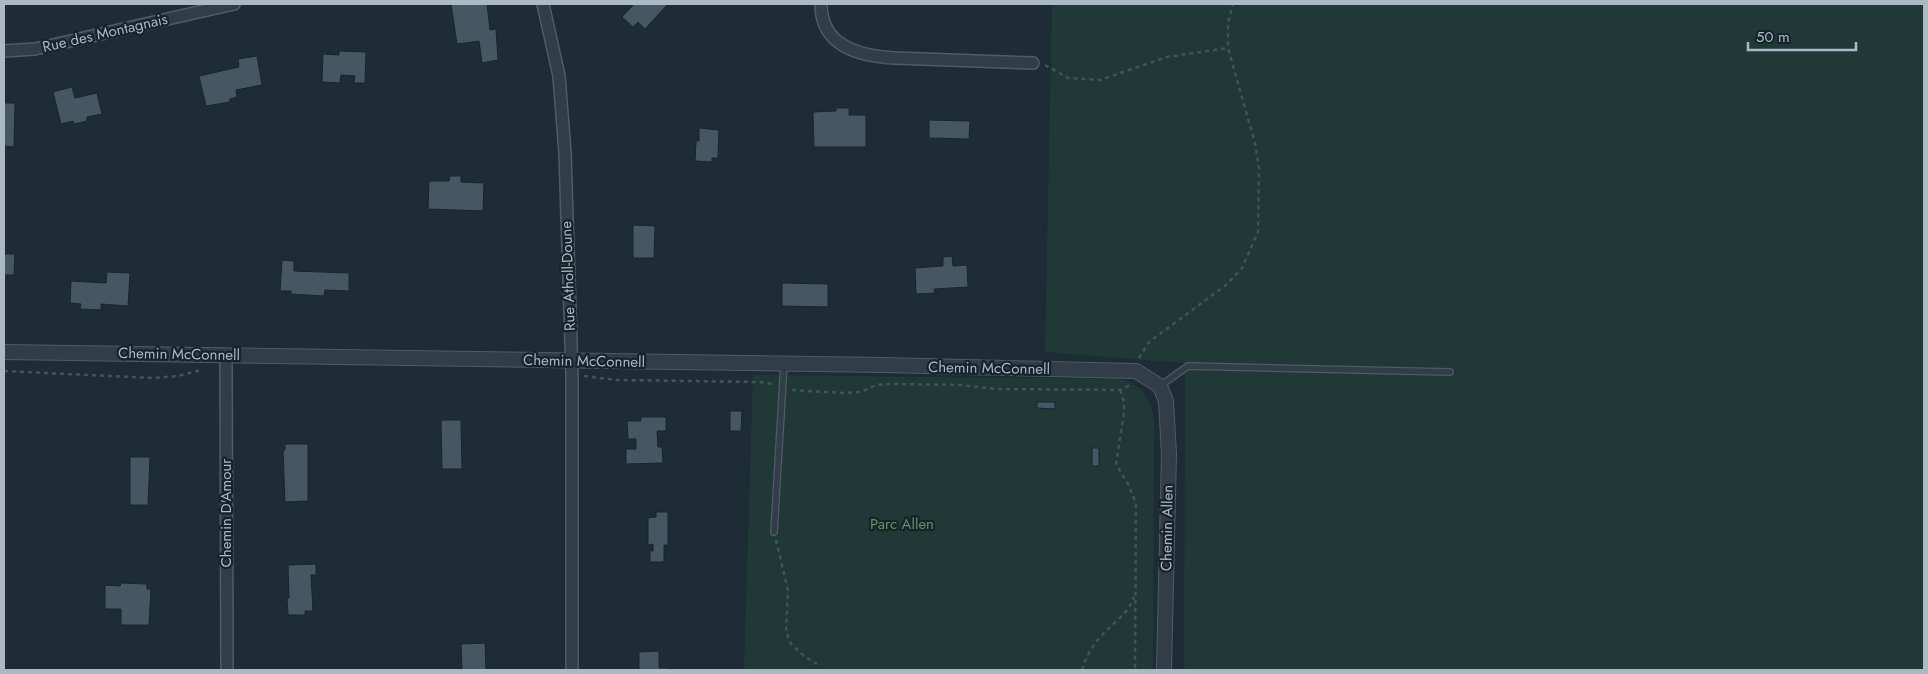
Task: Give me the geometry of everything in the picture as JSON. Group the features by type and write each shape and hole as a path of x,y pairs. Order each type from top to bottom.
{"street":[{"name":"Rue des Montagnais","path":"4,51 35,48 234,4"},
{"name":"Rue Atholl-Doune","path":"543,4 559,76 565,154 571,361 572,670"},
{"path":"821,4 821,12 826,30 837,41 854,52 874,57 1033,63"},
{"name":"Chemin McConnell","path":"4,352 784,364 1136,372 1160,386"},
{"name":"Chemin D'Amour","path":"226,355 227,670"},
{"name":"Chemin Allen","path":"1160,386 1166,402 1169,454 1164,670"}],"lane":[{"path":"774,532 784,364"},
{"path":"1160,386 1188,366 1450,372"}],"path":[{"path":"1136,372 1141,353 1149,342 1226,285 1242,268 1258,232 1259,168 1255,143 1228,48 1228,23 1233,4"},
{"path":"1033,63 1045,66 1068,78 1100,80 1167,57 1228,48"},
{"path":"1120,390 1124,402 1124,413 1116,464 1136,503 1134,670"},
{"path":"774,532 788,590 786,632 791,644 804,656 817,664"},
{"path":"1082,670 1096,641 1131,606 1135,594"}],"green space":[{"path":"1052,4 1924,4 1924,670 1184,670 1185,363 1045,352"},
{"name":"Parc Allen","path":"753,375 1119,379 1139,388 1146,397 1154,417 1153,670 744,670"}],"building":[{"path":"451,4 487,4 490,30 496,29 498,60 482,63 479,41 457,44"},
{"path":"634,4 668,4 645,29 638,22 633,27 622,17"},
{"path":"339,51 366,52 365,83 354,83 355,76 341,75 340,83 322,82 323,54 339,55"},
{"path":"257,56 262,85 236,90 237,97 230,99 230,102 206,106 199,76 239,67 238,59"},
{"path":"72,87 75,98 97,93 102,114 87,117 87,121 74,124 73,121 61,124 53,92"},
{"path":"4,103 15,103 14,147 4,146"},
{"path":"836,108 849,108 849,115 866,115 866,147 814,147 813,112 836,111"},
{"path":"929,120 970,121 969,139 929,138"},
{"path":"699,128 719,130 718,158 712,158 712,162 695,161 696,141 699,141"},
{"path":"450,176 461,176 461,182 484,183 483,211 428,209 429,181 449,181"},
{"path":"633,225 655,226 654,258 633,258"},
{"path":"4,254 15,254 14,275 4,275"},
{"path":"952,256 953,266 967,265 968,287 934,289 935,293 916,294 915,268 943,266 943,257"},
{"path":"282,260 294,261 294,271 349,273 349,291 325,290 324,296 291,294 291,291 280,291"},
{"path":"107,272 130,273 128,306 101,304 101,310 80,309 81,304 70,303 71,281 106,283"},
{"path":"782,283 828,284 828,307 782,306"},
{"path":"1037,402 1055,402 1055,409 1037,408"},
{"path":"730,411 742,411 741,431 730,431"},
{"path":"641,417 666,417 666,431 657,431 658,447 662,447 663,463 626,464 626,449 636,449 636,439 628,439 627,421 641,421"},
{"path":"441,420 461,420 462,469 442,469"},
{"path":"285,444 308,444 308,501 285,502 283,450 285,450"},
{"path":"1092,448 1099,448 1099,466 1092,466"},
{"path":"130,457 150,457 148,505 130,505"},
{"path":"656,512 668,512 668,545 664,545 664,562 650,562 650,551 653,551 653,544 648,545 648,518 656,517"},
{"path":"316,564 316,575 311,575 313,611 305,611 305,615 288,615 288,565"},
{"path":"121,583 147,584 147,589 151,589 149,625 121,625 121,609 105,609 105,585 120,586"},
{"path":"485,643 486,670 462,670 461,644"},
{"path":"659,651 659,668 669,668 669,670 639,670 639,652"}]}
